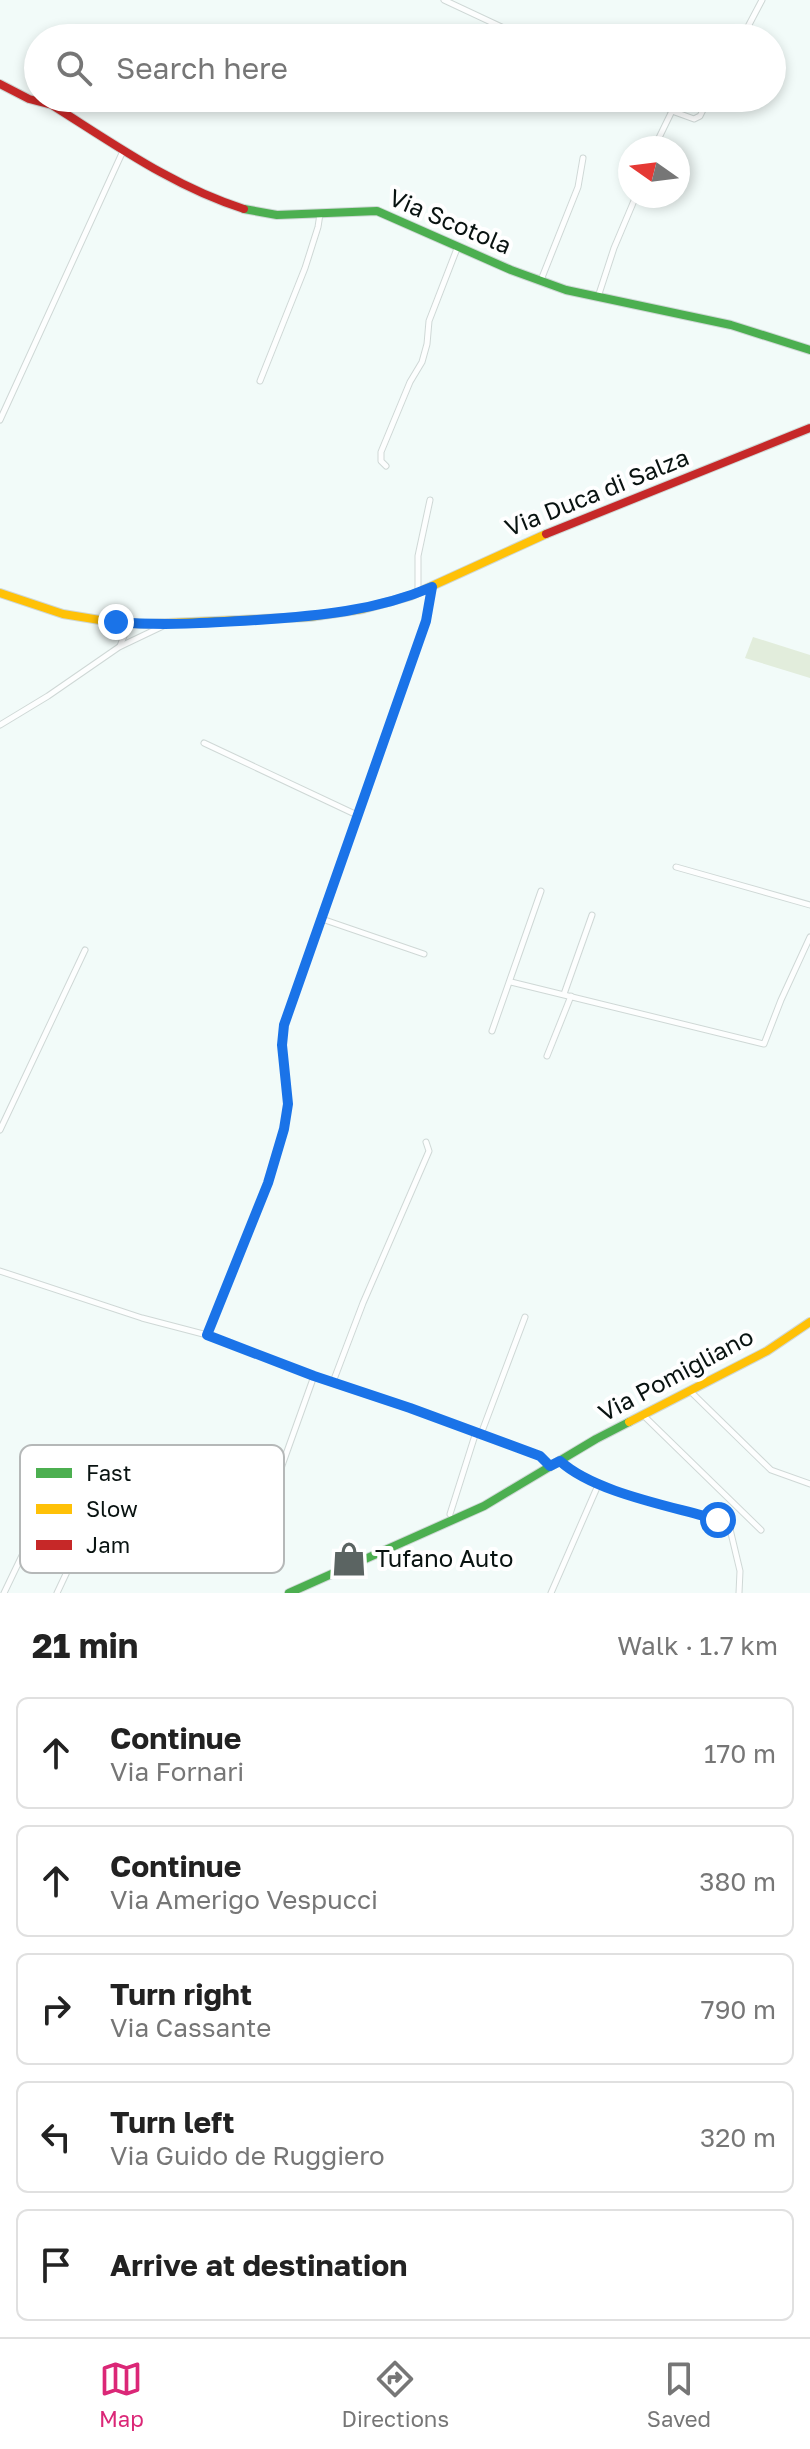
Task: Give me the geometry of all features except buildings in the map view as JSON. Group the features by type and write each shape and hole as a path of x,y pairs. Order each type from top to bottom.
{"street":[{"path":"444,0 495,24"},
{"path":"749,24 762,0"},
{"name":"Via Scotola","path":"0,84 24,96"},
{"name":"Via Scotola","path":"63,112 194,192 217,200 277,215 377,211 541,280 598,298 731,325 810,350"},
{"path":"660,136 672,112"},
{"path":"675,112 694,119 702,112"},
{"path":"0,420 123,151"},
{"path":"541,280 578,187 583,158"},
{"path":"598,298 631,208"},
{"path":"260,381 305,268 320,214"},
{"path":"386,466 381,461 381,452 410,382 422,362 429,321 458,246"},
{"name":"Via Duca di Salza","path":"0,593 63,614 116,622 168,624 310,617 363,609 418,593 532,540 810,428"},
{"path":"418,593 418,556 430,500"},
{"path":"207,1335 268,1183 281,1141 288,1104 282,1045 284,1025 426,621 432,587"},
{"path":"116,622 124,636 119,647"},
{"path":"0,725 119,647 168,624"},
{"path":"204,743 357,815"},
{"path":"676,867 810,905"},
{"path":"492,1031 541,891"},
{"path":"547,1056 592,915"},
{"path":"322,919 424,954"},
{"path":"511,982 764,1044 810,937"},
{"path":"0,1130 85,950"},
{"path":"333,1382 363,1303 429,1151 426,1142"},
{"path":"0,1271 142,1318 207,1335 540,1456 550,1466"},
{"path":"450,1514 525,1317"},
{"name":"Via Pomigliano","path":"289,1593 461,1517 689,1390 767,1351 810,1322"},
{"path":"284,1460 314,1376"},
{"path":"689,1390 771,1470 810,1484"},
{"path":"643,1415 761,1530"},
{"path":"560,1461 599,1483 718,1520 730,1529 740,1571 739,1593"},
{"path":"551,1593 599,1483"},
{"path":"4,1593 20,1560"},
{"path":"57,1593 66,1573"}],"green space":[{"path":"753,637 810,655 810,678 745,658"}],"traffic: fast":[{"path":"244,209 277,215 377,211 511,270 566,290 731,325 810,350"},
{"path":"289,1593 484,1506 629,1422"}],"traffic: slow":[{"path":"0,593 63,614 112,622 145,624 310,617 363,609 410,596 546,534"},
{"path":"629,1422 767,1351 810,1322"}],"traffic: jam":[{"path":"0,84 24,96"},
{"path":"63,112 169,177 244,209"},
{"path":"546,534 810,428"}],"place":[{"name":"Tufano Auto","path":"349,1559"}],"route":[{"path":"116,622 224,622 310,617 363,609 432,587 426,621 284,1025 282,1045 288,1104 284,1129 268,1183 207,1335 540,1456 550,1466 560,1461 568,1468 623,1492 718,1520"}]}
